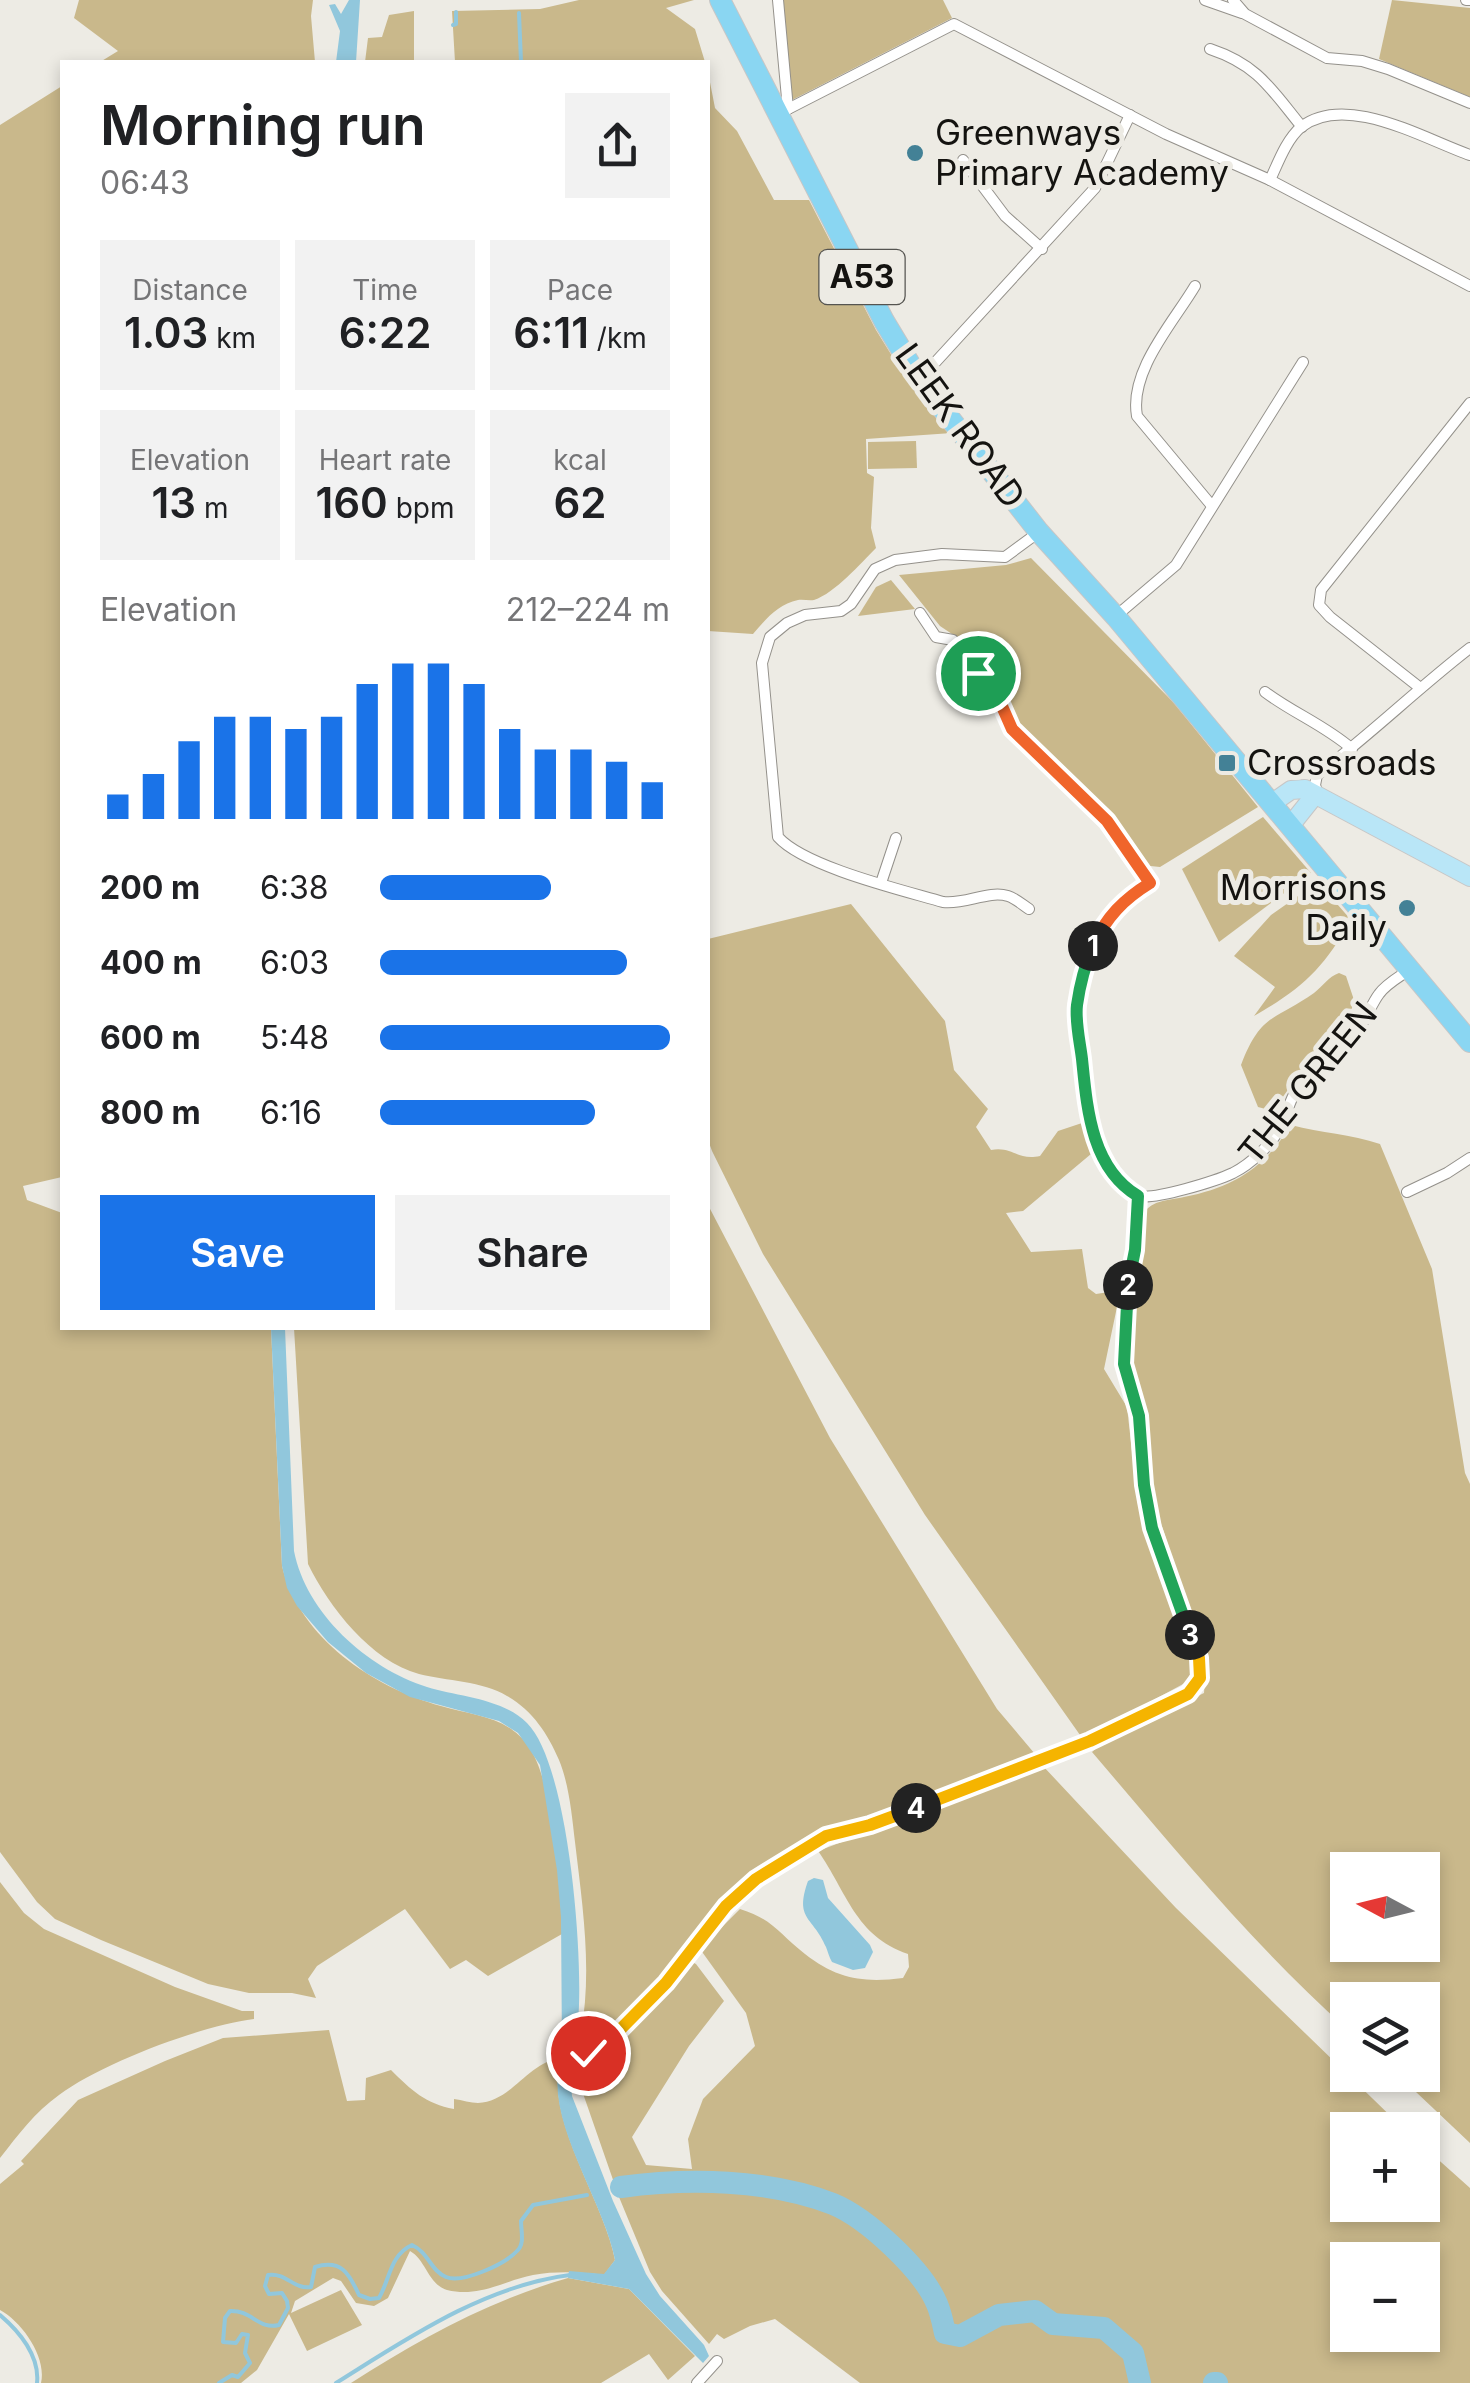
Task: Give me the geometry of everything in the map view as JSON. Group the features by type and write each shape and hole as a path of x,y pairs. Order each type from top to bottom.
{"highway":[{"name":"LEEK ROAD","path":"720,0 783,110 884,322 919,380 1039,532 1116,617 1271,804"},
{"name":"A53","path":"1271,804 1470,1042"}],"main road":[{"path":"1271,804 1291,790 1306,790 1470,876"},
{"path":"1290,826 1316,796"}],"street":[{"path":"778,0 783,110 954,24 1130,116 1270,180 1470,286"},
{"path":"1205,0 1244,14 1326,58 1388,69 1470,102"},
{"path":"1234,0 1244,14"},
{"path":"1210,49 1239,58 1258,73 1302,127"},
{"path":"1270,180 1286,146 1302,127 1327,115 1354,114 1385,120 1470,155"},
{"path":"919,380 1095,188 1130,116"},
{"path":"963,160 1005,216 1042,249"},
{"path":"1195,286 1142,374 1135,404 1137,416 1212,506"},
{"path":"1116,617 1176,566 1303,362"},
{"path":"1420,687 1330,618 1319,605 1321,590 1470,403"},
{"path":"1029,909 1008,896 989,896 958,904 882,883 786,846 778,836 762,662 770,637 788,623 805,615 841,611 851,604 876,569 895,560 942,554 1005,556 1039,532"},
{"path":"581,2053 602,2048 666,1983 726,1906 756,1879 826,1836 870,1825 1090,1741 1188,1694 1200,1678 1199,1658 1152,1528 1139,1416 1124,1364 1138,1196 1125,1188 1104,1160 1090,1124 1076,1009 1083,970 1100,931 1122,900 1150,883 1107,821 1012,729 1001,704 962,652 952,640 936,637 920,613"},
{"path":"1316,796 1318,775 1470,648"},
{"path":"1265,692 1294,713 1334,733 1352,749"},
{"path":"882,883 896,838"},
{"name":"THE GREEN","path":"1138,1196 1190,1188 1235,1172 1260,1154 1280,1129 1295,1091 1359,1029 1380,992 1410,969"},
{"path":"1412,1185 1470,1158"},
{"path":"698,2383 718,2361"}],"shaded area":[{"path":"79,0 313,0 315,60 103,60 118,51 74,18"},
{"path":"579,0 694,0 666,8 695,29 704,60 455,60 452,11 540,9"},
{"name":"Greenways Primary Academy","path":"783,0 943,0 952,18 792,100"},
{"path":"1392,0 1470,8 1470,97 1379,59"},
{"path":"414,11 414,60 365,60 368,38 382,37 389,15"},
{"path":"710,82 715,108 737,131 774,200 809,200 876,330 902,372 952,433 866,439 867,473 874,477 871,528 876,548 830,591 814,600 784,605 753,634 710,631"},
{"path":"60,87 60,1177 23,1186 27,1200 60,1212 60,1330 271,1330 282,1566 305,1616 322,1637 366,1673 415,1698 501,1723 521,1737 538,1763 558,1864 562,1934 488,1976 466,1960 450,1969 405,1909 317,1966 308,1979 316,1998 292,1993 249,1993 208,1984 55,1919 37,1902 0,1852 0,125"},
{"path":"916,441 917,468 868,469 868,442"},
{"path":"1031,558 1174,703 1258,807 1160,867 1141,865 1015,727 1003,700 958,638 940,626 899,575 1006,565"},
{"path":"891,580 915,609 858,616 876,587"},
{"path":"1263,817 1311,873 1219,942 1182,869"},
{"path":"1318,882 1351,920 1310,976 1254,1016 1275,987 1234,956 1271,915"},
{"path":"851,904 945,1021 954,1070 988,1109 976,1127 991,1150 1040,1156 1058,1131 1082,1123 1091,1154 1023,1211 1006,1213 1031,1252 1082,1249 1088,1288 1096,1294 1109,1292 1122,1283 1104,1369 1127,1407 1138,1505 1191,1660 1191,1673 1185,1683 1087,1736 1080,1735 925,1515 763,1254 712,1151 710,939"},
{"path":"1339,973 1346,976 1354,1000 1348,1023 1306,1064 1273,1111 1258,1107 1241,1065 1255,1036 1270,1020"},
{"path":"1291,1125 1380,1144 1432,1269 1465,1473 1470,1484 1470,2143 1416,2092 1440,2092 1440,1982 1330,1982 1330,2013 1247,1930 1092,1752 1104,1741 1204,1693 1206,1663 1149,1486 1147,1427 1133,1377 1130,1339 1142,1214 1156,1203 1202,1193 1233,1181 1270,1153"},
{"path":"710,1209 830,1438 997,1709 1035,1754 884,1815 811,1838 767,1864 726,1895 682,1956 616,2027 598,2043 578,2047 586,1945 571,1811 565,1779 550,1741 524,1708 507,1696 476,1684 419,1674 384,1657 353,1630 308,1564 294,1330 710,1330"},
{"path":"1043,1766 1176,1908 1330,2057 1330,2092 1366,2092 1386,2112 1330,2112 1330,2222 1440,2222 1440,2161 1470,2188 1470,2383 860,2383 775,2319 724,2339 717,2334 709,2344 650,2272 579,2082 588,2064 604,2060 606,2066 616,2067 624,2033 690,1961 696,1964 724,2001 689,2046 632,2137 646,2165 692,2169 688,2139 703,2099 755,2046 746,2013 700,1949 740,1909 768,1922 805,1954 840,1974 875,1980 903,1978 909,1967 908,1954 876,1936 854,1911 818,1851"},
{"path":"0,1882 24,1913 44,1929 175,1987 242,2011 254,2011 254,2019 207,2029 152,2048 78,2083 42,2109 0,2158"},
{"path":"329,2030 347,2101 365,2100 366,2078 391,2070 420,2095 454,2109 454,2099 490,2101 539,2066 562,2058 558,2080 560,2105 615,2260 604,2275 542,2274 459,2292 435,2283 410,2251 388,2298 374,2306 356,2303 341,2281 333,2278 295,2301 291,2313 341,2290 362,2325 307,2351 289,2314 257,2370 241,2383 41,2383 40,2362 31,2341 0,2310 0,2184 24,2164 21,2161 78,2100 223,2038"},
{"path":"568,2278 629,2289 695,2356 668,2380 649,2354 601,2383 351,2383 455,2323"}],"water":[{"path":"349,0 360,0 356,60 336,60 340,31 329,5 335,4 341,14"},
{"path":"271,1330 285,1330 294,1551 311,1596 342,1635 383,1666 427,1687 505,1708 527,1723 541,1745 554,1778 563,1819 576,1911 579,1993 577,2025 570,2050 562,2049 561,1917 540,1765 518,1733 499,1721 410,1697 366,1673 328,1642 297,1606 287,1588 282,1566"},
{"path":"823,1880 828,1898 870,1945 873,1952 865,1968 853,1970 832,1962 804,1911 804,1894 808,1881"},
{"path":"562,2058 569,2059 572,2096 646,2274 660,2296 704,2345 709,2356 703,2363 629,2289 568,2278 569,2271 604,2274 615,2260 559,2105"}],"waterway":[{"path":"453,25 456,12"},
{"path":"519,13 521,60"},
{"path":"621,2187 673,2182 755,2185 833,2204 862,2221 907,2261 930,2291 945,2333 960,2336 999,2315 1035,2311 1053,2324 1104,2328 1133,2353 1140,2383"},
{"path":"219,2383 232,2375 238,2377 250,2363 245,2353 248,2335 242,2334 236,2343 223,2342 225,2318 230,2311 272,2326 279,2325 288,2308 282,2293 269,2294 265,2286 268,2275 311,2287 315,2267 331,2265 348,2274 359,2295 379,2298 395,2261 412,2245 446,2277 462,2278 493,2267 517,2251 522,2241 521,2221 533,2205 587,2195"},
{"path":"336,2383 477,2302 507,2290 570,2275"},
{"path":"0,2315 27,2345 35,2363 37,2383"}],"place":[{"name":"Greenways Primary Academy","path":"915,153"},
{"name":"Crossroads","path":"1227,763"},
{"name":"Morrisons Daily","path":"1407,908"}],"route":[{"path":"588,2053 602,2048 666,1983 726,1906 756,1879 826,1836 870,1825 1090,1741 1188,1694 1200,1678 1199,1658 1152,1528 1139,1416 1124,1364 1138,1196 1125,1188 1104,1160 1090,1124 1076,1009 1083,970 1100,931 1122,900 1150,883 1107,821 1012,729 1001,704 978,673"}]}
